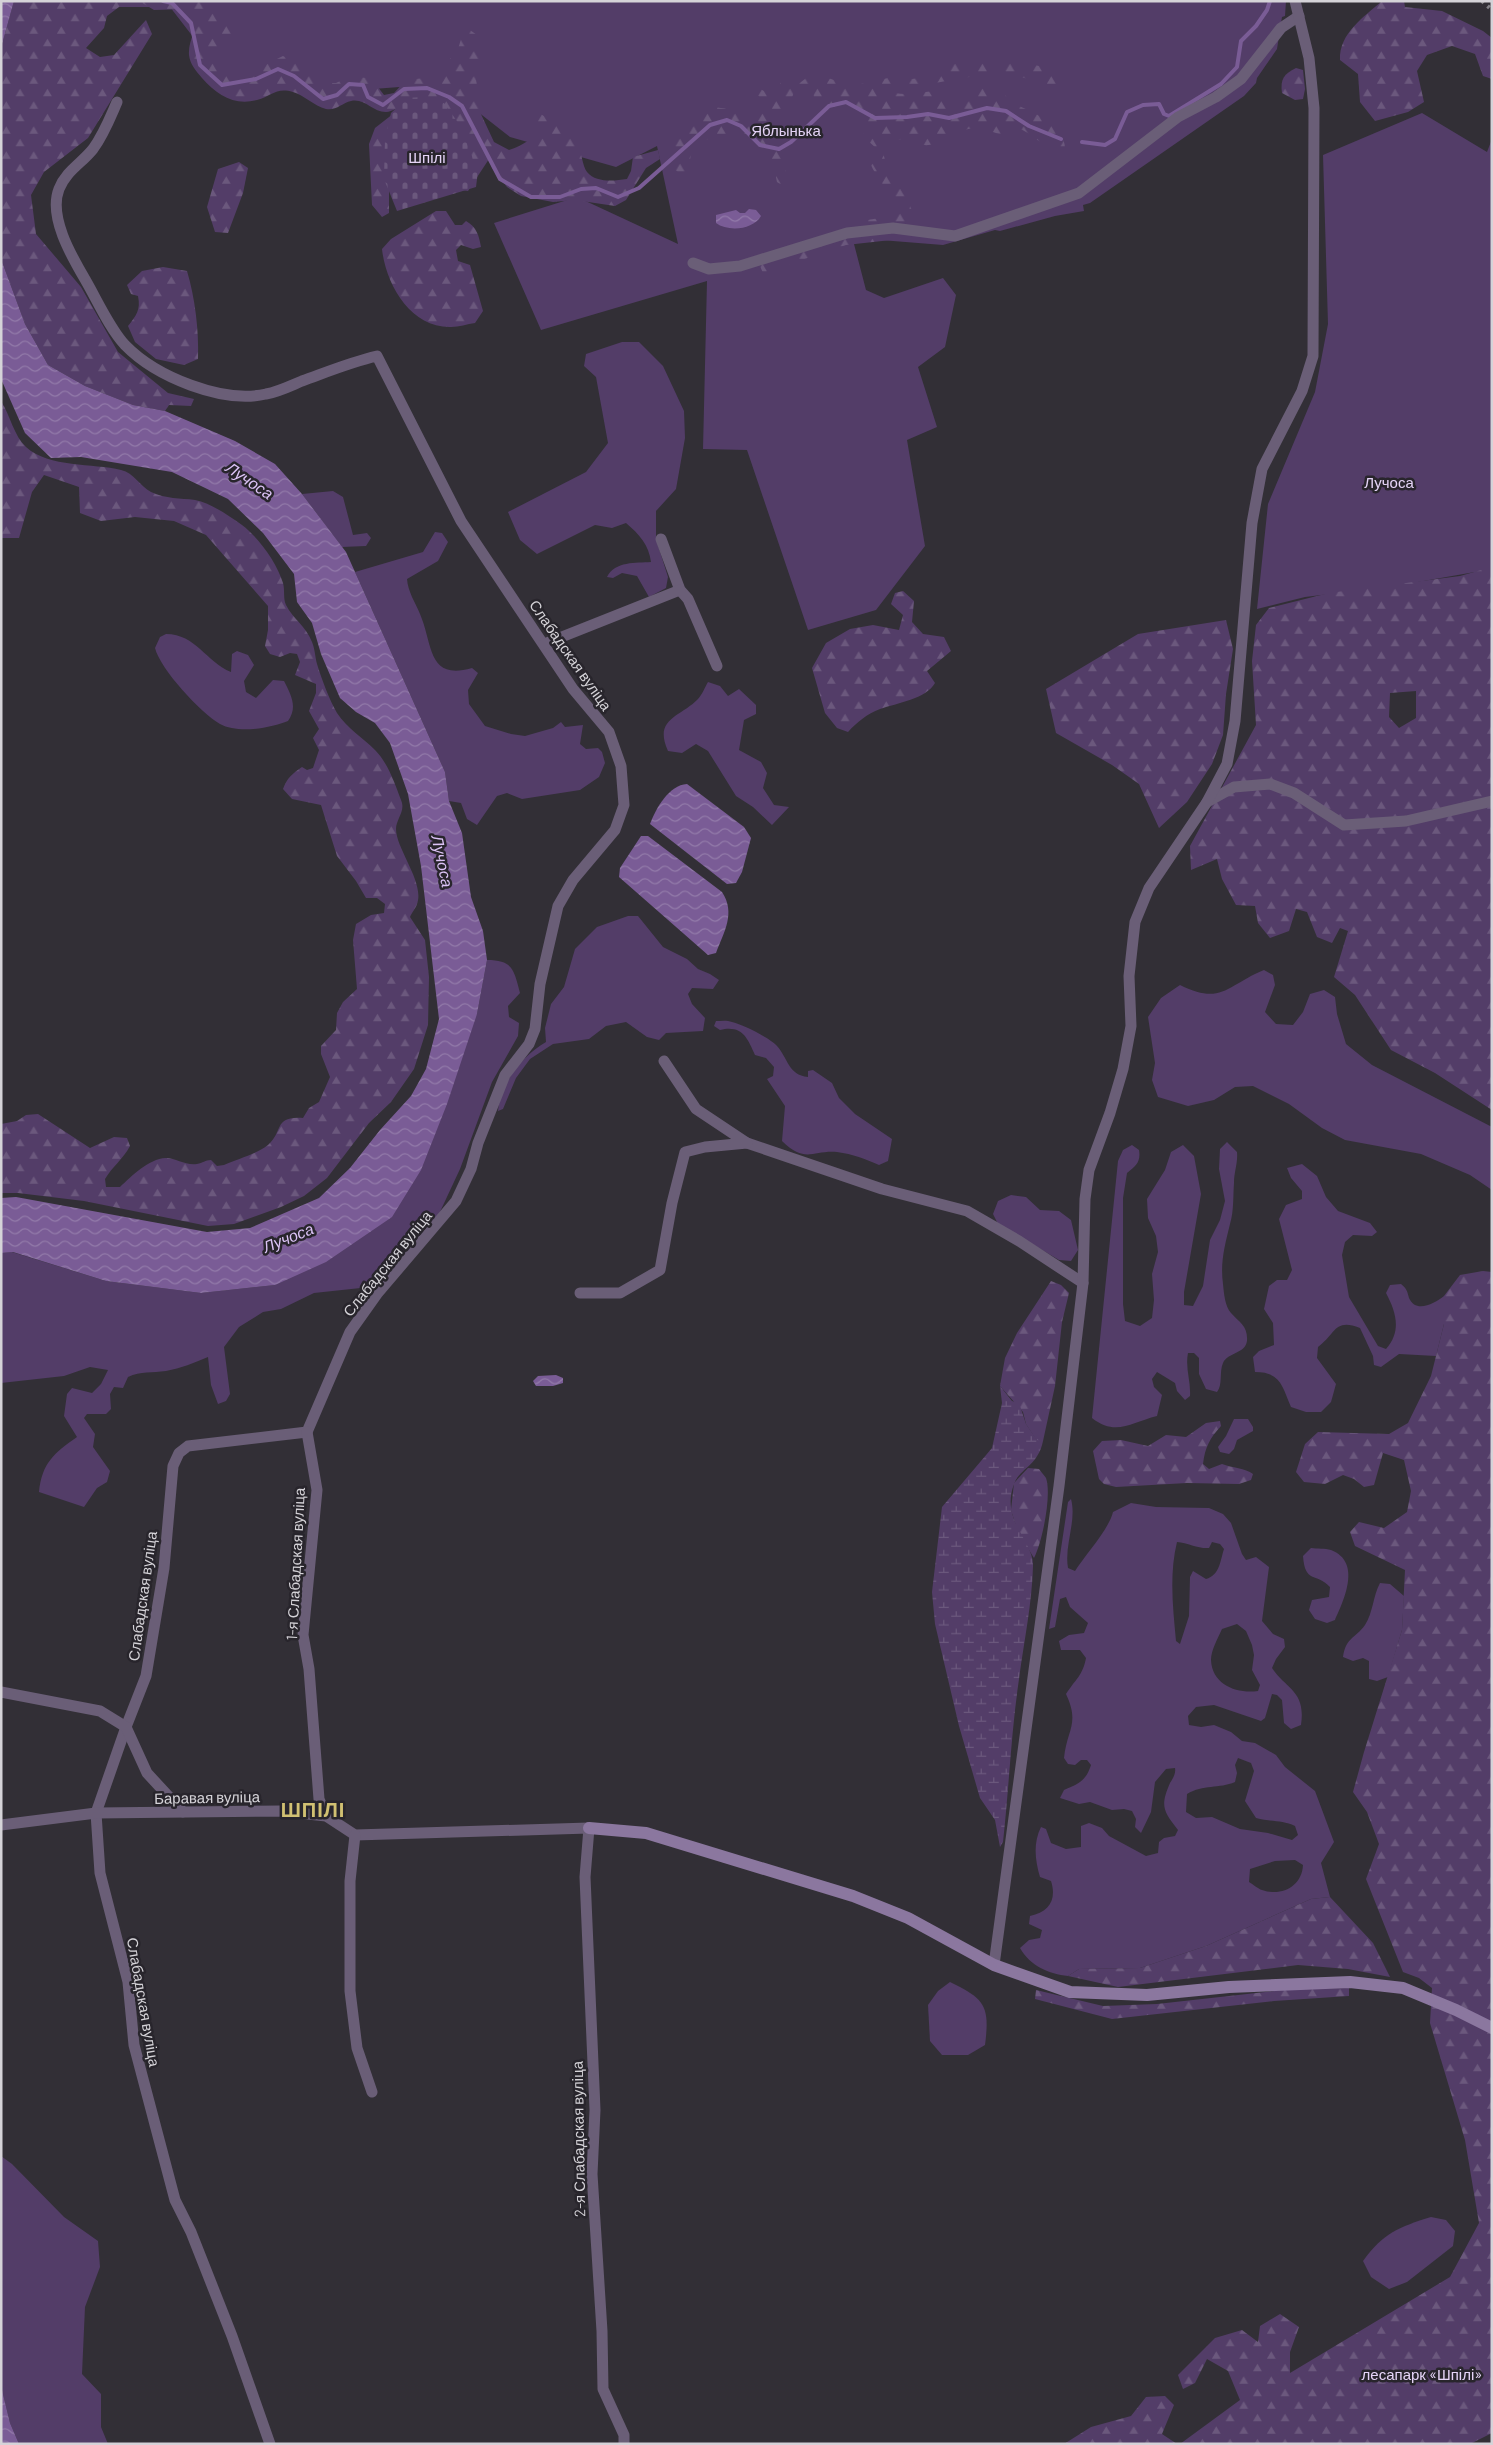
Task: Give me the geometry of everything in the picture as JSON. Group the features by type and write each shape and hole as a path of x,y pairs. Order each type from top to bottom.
{"street":[{"path":"994,1965 1058,1496 1083,1283 1084,1199 1089,1170 1110,1113 1123,1069 1131,1026 1129,976 1135,922 1149,888 1207,802 1227,764 1235,721 1252,523 1262,469 1302,391 1313,356 1314,108 1309,58 1295,1"},
{"path":"692,263 709,269 740,266 847,233 893,228 955,236 1078,193 1178,118 1216,97 1241,79 1280,28 1299,16"},
{"name":"Слабадская вуліца","path":"117,102 105,130 92,150 73,167 59,190 57,215 68,250 124,343 142,361 204,389 246,398 269,394 352,362 377,356 461,521 573,689 609,732 621,766 624,805 615,830 573,880 558,906 540,984 535,1029 529,1044 505,1075 478,1143 471,1169 456,1201 377,1294 350,1332 307,1432 188,1446 179,1453 173,1466 164,1568 146,1676 96,1813 100,1873 128,1982 134,2045 175,2200 191,2232 232,2336 270,2444"},
{"path":"661,539 680,590 688,599 717,666"},
{"path":"544,644 680,590"},
{"path":"1207,802 1234,787 1270,784 1294,793 1344,825 1406,821 1492,802"},
{"path":"664,1061 696,1109 747,1143 882,1189 967,1211 1019,1241 1083,1283"},
{"path":"580,1294 620,1293 660,1270 672,1203 685,1152 705,1147 747,1143"},
{"name":"1-я Слабадская вуліца","path":"307,1432 317,1490 303,1635 309,1669 319,1798 326,1816"},
{"path":"1,1692 100,1711 126,1727 147,1773 183,1812"},
{"name":"Баравая вуліца","path":"1,1825 96,1813 280,1811 326,1816 355,1835"},
{"path":"372,2092 356,2048 350,1991 350,1881 355,1835 589,1828 646,1833 853,1896 908,1918 994,1965 1070,1992 1147,1996 1229,1987 1350,1982 1403,1988 1456,2010 1492,2028"},
{"name":"2-я Слабадская вуліца","path":"589,1828 585,1877 590,1954 594,2110 592,2174 602,2331 603,2389 624,2436 624,2444"}],"green space":[{"path":"14,1 127,1 107,16 104,28 86,48 100,57 114,55 146,20 152,34 88,138 44,172 31,195 36,234 81,287 118,352 168,393 194,399 191,406 169,405 165,411 133,405 85,386 48,365 25,324 1,259 1,48"},
{"name":"Яблынька","path":"121,1 1286,1 1285,16 1282,17 1277,49 1257,78 1256,83 1244,96 1090,203 1083,205 1084,211 1055,216 1000,231 995,230 943,245 868,239 854,244 866,290 884,298 943,278 956,295 945,347 918,367 937,427 907,440 925,546 876,610 808,630 747,450 703,449 707,281 541,330 494,223 577,197 678,244 657,146 616,167 510,137 464,101 426,85 360,90 282,76 234,90 170,7 119,7"},
{"path":"139,1 208,2 228,23 234,34 222,46 219,60 236,74 246,74 283,56 303,65 324,83 336,83 349,77 371,78 384,95 394,93 406,80 435,77 458,49 463,33 470,30 481,38 483,48 476,78 480,112 494,142 509,150 531,138 542,127 528,114 533,110 570,134 579,149 587,172 600,180 627,179 631,171 633,157 658,150 660,159 646,168 626,200 615,206 575,200 553,202 521,196 507,187 492,168 489,159 468,191 389,179 389,213 382,217 372,205 369,144 375,128 407,103 386,112 377,110 360,101 351,101 333,109 326,109 317,106 297,93 287,91 278,91 257,100 249,101 226,98 208,84 191,61 189,55 190,45 198,15 187,9 154,10"},
{"path":"1382,1 1404,1 1405,7 1442,11 1483,31 1492,38 1492,79 1483,76 1475,54 1452,46 1427,55 1417,71 1424,102 1408,112 1375,121 1360,102 1358,74 1340,60 1341,50 1348,34 1354,26"},
{"path":"1010,60 1054,69 1059,83 1055,88 1003,71 935,83 895,87 895,93 910,94 935,91 947,103 954,104 962,99 966,88 983,84 1004,90 1008,102 1037,115 1056,128 1062,136 1065,145 1064,156 1049,149 1022,130 1006,126 1003,134 982,128 973,128 929,145 904,139 883,143 881,145 887,166 913,213 913,230 909,238 846,245 763,273 760,266 762,262 846,229 847,223 887,217 896,209 891,197 870,163 875,158 877,149 865,138 861,123 850,111 823,104 815,105 813,91 806,89 794,92 788,109 780,110 763,129 768,137 780,144 781,156 787,175 783,186 777,182 772,159 766,151 752,149 743,138 735,136 717,136 705,140 692,150 687,174 682,175 674,169 669,148 677,143 680,127 693,116 712,107 730,109 749,115 765,112 767,105 751,88 751,84 766,92 773,100 780,94 780,83 784,79 790,80 793,88 813,73 852,86 888,78 898,81 933,76 956,63 990,63"},
{"path":"1296,68 1303,70 1305,89 1303,99 1295,100 1282,93 1282,81 1288,72"},
{"name":"Шпілі","path":"425,97 444,103 459,124 478,171 476,187 397,211 384,179 385,139 391,113 407,98"},
{"name":"Лучоса","path":"1422,113 1487,152 1492,139 1492,569 1395,586 1305,597 1257,609 1268,504 1315,392 1328,324 1323,155"},
{"path":"239,162 248,168 243,193 228,233 215,232 207,207 218,169"},
{"path":"436,211 446,211 455,225 462,225 466,221 473,226 478,236 481,247 473,249 461,245 456,250 458,261 470,265 483,311 475,323 451,327 437,325 424,320 403,302 395,290 384,263 382,249 391,239"},
{"path":"163,267 187,271 192,292 197,326 198,359 184,365 156,359 135,342 128,326 137,312 139,301 138,296 131,294 127,285 142,271"},
{"path":"622,342 639,342 663,366 684,411 685,438 676,489 656,511 656,539 668,577 666,588 649,597 637,576 622,573 613,578 607,577 620,565 651,562 643,540 626,523 612,528 595,525 537,554 520,540 508,512 586,472 608,443 596,377 584,366 586,354"},
{"path":"1,401 18,437 26,447 36,454 59,462 121,470 151,492 168,497 195,500 213,507 242,525 255,537 267,551 280,575 284,586 286,605 309,636 328,696 337,713 345,723 380,755 391,774 402,804 402,811 396,825 397,837 417,886 417,904 410,917 425,940 429,977 428,1025 414,1069 391,1102 369,1123 327,1178 304,1196 281,1207 234,1224 208,1226 84,1201 18,1193 1,1193 1,1124 17,1121 26,1115 38,1114 90,1148 114,1137 127,1138 130,1146 105,1179 106,1187 120,1187 141,1169 159,1159 170,1158 193,1164 211,1160 217,1166 253,1154 273,1140 283,1122 287,1119 303,1118 309,1108 319,1102 330,1077 321,1054 321,1046 336,1030 337,1013 343,1002 357,989 353,940 356,924 371,915 384,913 385,904 377,898 366,898 337,856 321,805 292,799 283,789 290,776 302,767 307,770 313,768 319,750 313,738 319,729 309,711 316,693 316,684 295,675 300,662 297,654 290,653 280,657 270,654 265,646 268,630 268,606 206,535 174,521 135,517 101,521 80,513 79,487 44,475 32,492 19,538 1,538"},
{"path":"333,491 343,497 353,535 367,533 371,538 366,546 342,547 302,494"},
{"path":"435,532 442,533 448,542 438,561 407,579 412,597 424,625 430,648 439,665 457,671 472,668 478,673 468,690 469,704 485,726 525,736 553,728 561,722 565,727 583,725 580,744 586,749 598,748 602,752 605,763 599,777 580,790 522,799 507,793 497,796 477,825 467,819 461,803 449,801 445,772 355,572 423,552"},
{"path":"1492,567 1492,1110 1435,1073 1391,1050 1355,995 1334,977 1348,931 1340,928 1332,943 1317,937 1307,912 1296,909 1289,931 1270,938 1258,923 1255,906 1236,905 1222,879 1217,859 1191,870 1190,846 1256,725 1252,661 1256,625 1269,608 1329,593 1460,576","holes":["1416,691 1416,718 1399,728 1389,717 1390,693"]},
{"path":"903,591 914,601 912,622 923,634 944,637 951,651 927,671 935,683 925,693 910,700 875,711 862,719 848,732 837,728 825,713 812,668 826,643 850,629 873,625 899,630 903,615 891,604 895,593"},
{"path":"1226,620 1233,649 1226,694 1223,735 1212,764 1187,802 1159,828 1139,784 1112,765 1056,733 1046,689 1138,634"},
{"path":"166,634 176,635 193,643 215,662 231,672 232,654 237,651 248,655 254,665 244,681 246,692 256,698 273,680 284,681 291,696 293,706 293,711 288,721 254,729 236,729 220,724 192,701 158,657 155,648 160,637"},
{"path":"708,682 720,686 728,696 739,689 756,705 756,714 744,720 739,750 761,762 767,773 763,788 774,805 789,807 772,825 753,807 736,796 708,751 696,744 682,753 668,751 664,740 666,725 671,719 698,699"},
{"path":"628,916 638,916 663,947 687,959 698,969 719,980 713,989 692,988 688,994 692,1004 705,1018 703,1031 666,1033 659,1040 647,1037 626,1022 606,1026 589,1039 553,1044 530,1059 516,1078 503,1109 498,1111 503,1090 514,1071 521,1062 546,1042 545,1028 551,1004 564,987 575,949 597,927"},
{"path":"487,960 496,960 507,964 514,972 520,993 508,1006 509,1017 519,1023 518,1036 492,1082 460,1169 439,1214 370,1287 314,1293 281,1309 263,1312 239,1327 224,1347 230,1394 226,1401 218,1404 211,1385 208,1357 172,1370 142,1373 128,1377 123,1388 114,1387 110,1394 111,1409 106,1414 87,1414 84,1418 95,1434 93,1447 110,1471 107,1482 97,1488 84,1507 39,1492 46,1466 62,1448 77,1437 64,1416 67,1394 72,1388 92,1393 101,1384 108,1370 90,1367 64,1376 1,1383 1,1253 12,1252 106,1281 201,1293 275,1285 477,1014"},
{"path":"1264,970 1273,975 1275,985 1265,1012 1276,1024 1293,1025 1303,1012 1310,994 1324,990 1335,997 1337,1014 1346,1044 1372,1065 1492,1127 1492,1190 1470,1175 1421,1154 1345,1140 1322,1128 1289,1104 1253,1086 1235,1087 1214,1100 1188,1106 1158,1097 1152,1080 1155,1063 1148,1017 1161,998 1180,985 1206,994 1224,991"},
{"path":"716,1021 730,1021 756,1032 777,1046 796,1073 808,1077 808,1071 813,1070 832,1083 839,1098 855,1114 892,1139 888,1161 879,1165 843,1153 803,1154 790,1148 782,1141 785,1106 767,1079 773,1076 774,1067 766,1058 755,1055 743,1034 734,1029 720,1030 714,1026"},
{"path":"1227,1142 1237,1152 1237,1156 1232,1214 1224,1254 1222,1276 1226,1303 1231,1313 1245,1328 1247,1336 1246,1345 1240,1351 1225,1359 1221,1370 1220,1386 1217,1392 1206,1389 1199,1374 1199,1358 1194,1353 1188,1353 1187,1364 1190,1396 1185,1400 1177,1391 1175,1383 1157,1372 1152,1379 1154,1387 1162,1395 1157,1416 1117,1427 1101,1424 1092,1418 1118,1161 1123,1150 1132,1145 1139,1150 1137,1163 1127,1173 1123,1198 1123,1304 1125,1321 1140,1326 1152,1318 1154,1300 1152,1274 1158,1252 1156,1236 1148,1218 1147,1199 1165,1170 1171,1152 1183,1145 1194,1156 1201,1194 1184,1292 1184,1305 1193,1306 1203,1286 1210,1240 1220,1220 1225,1201 1219,1169 1220,1149"},
{"path":"1302,1164 1317,1176 1326,1197 1338,1211 1370,1223 1377,1232 1372,1236 1353,1235 1345,1242 1342,1255 1349,1297 1378,1346 1386,1349 1391,1342 1396,1328 1395,1314 1386,1293 1390,1285 1401,1284 1406,1289 1412,1303 1416,1305 1426,1306 1444,1296 1444,1324 1436,1356 1399,1354 1381,1367 1374,1365 1373,1356 1360,1328 1345,1325 1336,1329 1318,1347 1317,1358 1336,1384 1331,1402 1321,1412 1306,1412 1291,1407 1283,1387 1275,1378 1264,1373 1255,1372 1253,1357 1259,1351 1274,1345 1273,1323 1264,1309 1269,1286 1277,1280 1287,1280 1292,1270 1279,1219 1286,1205 1302,1199 1302,1191 1291,1178 1287,1168"},
{"path":"1011,1195 1026,1197 1040,1210 1059,1211 1071,1220 1078,1250 1071,1261 1059,1260 998,1224 993,1214 998,1201"},
{"name":"лесапарк «Шпілі»","path":"1483,1271 1492,1272 1492,2433 1470,2444 1180,2444 1240,2400 1228,2371 1207,2359 1195,2383 1183,2389 1178,2375 1215,2338 1242,2330 1258,2342 1260,2326 1280,2314 1299,2327 1290,2352 1290,2373 1450,2277 1479,2223 1465,2140 1430,2023 1432,1988 1419,1978 1403,1972 1366,1879 1379,1844 1367,1812 1353,1792 1402,1630 1405,1570 1355,1546 1350,1532 1359,1522 1384,1528 1407,1512 1411,1491 1404,1460 1383,1453 1374,1485 1364,1487 1354,1479 1343,1475 1325,1484 1304,1482 1296,1472 1305,1444 1318,1432 1389,1434 1408,1423 1431,1376 1444,1324 1444,1296 1460,1275"},
{"path":"1051,1281 1061,1285 1069,1293 1062,1322 1055,1386 1043,1441 1037,1441 1026,1424 1023,1412 1000,1386 1005,1358 1017,1333"},
{"path":"1000,1386 1012,1401 1019,1403 1026,1424 1037,1440 1043,1441 1037,1456 1020,1474 1014,1484 1011,1497 1011,1509 1014,1520 1032,1557 1033,1566 1014,1720 1003,1842 1000,1847 995,1820 980,1798 959,1726 935,1624 932,1592 942,1507 992,1448 1002,1403"},
{"path":"1234,1419 1248,1419 1253,1427 1253,1431 1237,1440 1234,1449 1229,1454 1220,1452 1218,1447"},
{"path":"1220,1421 1221,1426 1209,1443 1203,1464 1209,1469 1222,1464 1246,1470 1253,1474 1251,1480 1239,1484 1187,1483 1116,1487 1104,1484 1099,1479 1093,1451 1102,1441 1121,1440 1148,1446 1166,1435 1186,1437 1206,1423"},
{"path":"1028,1468 1039,1469 1046,1478 1048,1486 1045,1519 1034,1558 1018,1532 1011,1510 1014,1483"},
{"path":"1071,1499 1073,1516 1067,1559 1068,1568 1075,1571 1102,1534 1113,1512 1131,1503 1156,1507 1209,1508 1223,1514 1231,1523 1246,1560 1256,1557 1269,1567 1262,1621 1273,1634 1284,1639 1285,1647 1272,1668 1298,1698 1302,1714 1301,1725 1291,1729 1284,1723 1282,1700 1277,1695 1272,1694 1265,1718 1261,1721 1214,1705 1196,1707 1188,1716 1189,1725 1201,1727 1214,1725 1231,1732 1242,1741 1255,1743 1276,1755 1285,1767 1315,1791 1334,1842 1321,1863 1330,1897 1311,1899 1206,1946 1140,1968 1079,1969 1068,1976 1041,1968 1029,1960 1020,1948 1029,1940 1040,1938 1042,1930 1029,1924 1030,1916 1047,1908 1053,1894 1051,1881 1040,1877 1037,1864 1036,1845 1041,1827 1046,1829 1051,1843 1066,1849 1081,1847 1081,1826 1089,1823 1102,1828 1109,1836 1146,1856 1158,1853 1159,1842 1164,1838 1175,1836 1178,1830 1166,1813 1164,1803 1175,1774 1175,1768 1166,1769 1155,1782 1151,1812 1141,1833 1135,1827 1136,1819 1132,1811 1124,1809 1112,1810 1090,1802 1079,1804 1060,1798 1064,1790 1077,1784 1084,1778 1091,1765 1087,1760 1081,1760 1075,1765 1068,1764 1064,1758 1072,1720 1070,1704 1066,1694 1081,1673 1086,1658 1080,1650 1061,1650 1059,1641 1069,1635 1084,1633 1088,1623 1070,1607 1066,1597 1060,1599 1055,1627 1049,1629 1068,1502","holes":["1177,1542 1205,1548 1209,1548 1212,1542 1220,1544 1224,1549 1219,1567 1211,1577 1206,1579 1193,1571 1190,1577 1189,1616 1180,1644 1176,1641 1173,1604 1172,1579","1237,1624 1246,1631 1252,1645 1254,1655 1252,1670 1260,1685 1258,1691 1250,1692 1234,1689 1221,1682 1216,1676 1212,1669 1211,1656 1222,1629","1238,1758 1251,1763 1254,1771 1245,1801 1256,1818 1295,1826 1298,1835 1292,1840 1268,1833 1240,1829 1212,1817 1196,1818 1186,1812 1187,1794 1199,1789 1235,1782 1237,1773 1235,1765","1295,1860 1303,1865 1302,1872 1295,1884 1283,1891 1269,1892 1249,1882 1250,1869 1275,1861"]},
{"path":"1311,1548 1331,1550 1346,1563 1348,1572 1346,1592 1339,1612 1335,1620 1327,1623 1315,1619 1309,1610 1312,1600 1329,1597 1330,1587 1306,1571 1303,1556"},
{"path":"1380,1583 1390,1584 1404,1596 1402,1630 1388,1677 1377,1681 1369,1679 1369,1661 1363,1658 1353,1661 1343,1657 1346,1646 1368,1620"},
{"path":"1330,1897 1373,1943 1390,1977 1348,1969 1298,1965 1118,1987 1068,1976 1079,1969 1140,1968 1206,1946 1311,1899"},
{"path":"950,1982 978,1999 985,2012 987,2021 985,2045 968,2055 942,2055 930,2041 928,2005 938,1991"},
{"path":"1349,1988 1349,1996 1274,2001 1112,2019 1035,1999 1036,1990 1103,2006 1157,2004 1293,1989"},
{"path":"1,2156 12,2164 64,2217 98,2241 100,2267 85,2307 82,2374 101,2394 101,2427 108,2444 19,2444 10,2423 1,2386"},
{"path":"1431,2217 1446,2220 1455,2231 1453,2246 1407,2282 1389,2289 1371,2277 1363,2261 1370,2251 1392,2232"},
{"path":"1165,2396 1174,2405 1162,2434 1177,2444 1064,2444 1091,2427 1131,2416 1146,2397"}],"water":[{"path":"1,1 14,1 1,48"},
{"path":"749,209 756,210 761,216 757,221 746,227 727,228 716,223 716,215 736,210 740,213 745,213"},
{"path":"1,259 25,324 48,365 85,386 133,405 165,411 235,441 275,464 302,494 346,552 445,772 449,801 462,833 471,897 483,931 487,960 477,1014 447,1104 421,1170 392,1217 326,1262 275,1285 201,1293 106,1281 13,1252 1,1253 1,1198 16,1197 207,1232 250,1228 319,1198 350,1168 380,1130 411,1096 426,1069 439,1019 421,866 408,794 390,743 375,723 356,712 340,698 321,654 312,623 297,602 294,574 263,533 228,499 172,472 81,457 51,458 25,433 1,379"},
{"path":"687,784 744,827 751,838 742,872 736,883 727,884 650,824 664,798 674,788"},
{"path":"641,836 648,836 722,892 728,907 728,915 725,930 716,953 708,955 619,877 620,868"},
{"path":"556,1375 563,1378 563,1383 553,1386 536,1386 533,1381 538,1376"},
{"path":"1,2386 10,2423 19,2444 1,2444"}],"waterway":[{"path":"163,1 172,3 191,23 200,65 222,85 256,79 278,69 294,76 323,99 337,95 349,84 363,85 368,97 383,105 404,89 427,88 449,97 462,106 500,179 531,197 560,197 581,189 596,188 618,197 639,188 710,125 727,120 741,126 760,145 779,149 791,142 829,106 846,102 875,118 928,114 949,118 987,108 1006,111 1029,126 1061,139"},
{"path":"1082,142 1105,145 1115,139 1127,112 1143,105 1159,104 1164,114 1169,116 1221,84 1237,67 1241,41 1256,26 1267,10 1270,1"}],"railway":[{"path":"1482,1 1492,10"}],"district":[{"name":"ШПІЛІ","path":"313,1809"}]}
